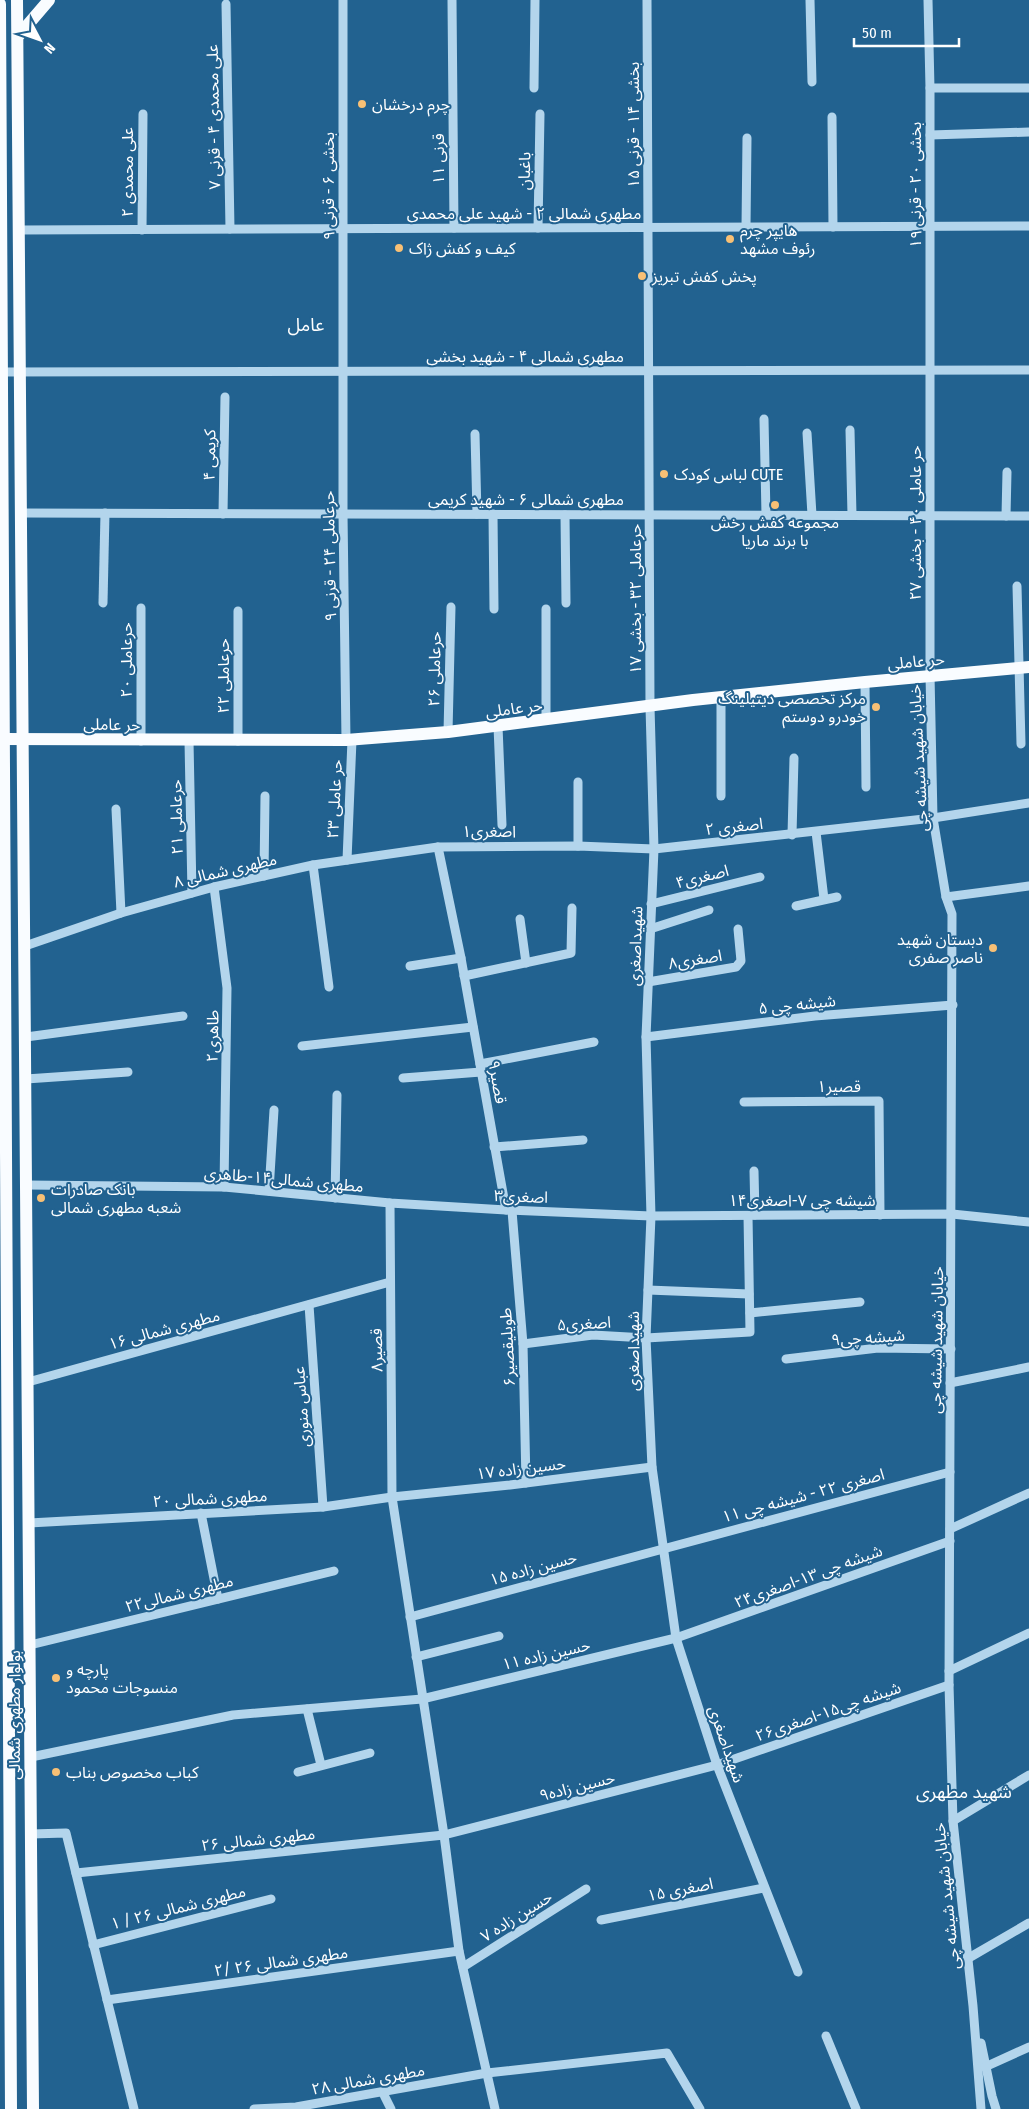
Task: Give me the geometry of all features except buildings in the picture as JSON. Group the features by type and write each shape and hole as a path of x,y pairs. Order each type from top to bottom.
{"main road":[{"name":"بولوار مطهری شمالی","path":"17,0 19,35 33,2109"},
{"path":"19,35 49,0"},
{"name":"بولوار مطهری شمالی","path":"0,4 3,1277 7,1331 4,1499 4,1726 11,2109"},
{"name":"حر عاملی","path":"2,739 141,741 349,740 448,732 865,682 1024,668"},
{"path":"7,1331 28,1330"}],"street":[{"name":"بخشی ۶ - قرنی ۹","path":"343,0 343,371"},
{"name":"قرنی ۱۱","path":"452,0 454,228"},
{"path":"534,88 535,0"},
{"name":"بخشی ۱۴ - قرنی ۱۵","path":"648,0 649,371"},
{"path":"810,0 812,82"},
{"name":"بخشی ۲۰ - قرنی ۱۹","path":"928,0 930,88 930,370"},
{"name":"علی محمدی ۴ - قرنی ۷","path":"226,4 230,229"},
{"path":"930,88 1029,88"},
{"name":"علی محمدی ۲","path":"142,230 143,114"},
{"name":"باغبان","path":"538,228 540,114"},
{"path":"832,117 833,227"},
{"path":"930,135 1029,132"},
{"path":"746,227 747,138"},
{"name":"مطهری شمالی ۲ - شهید علی محمدی","path":"20,230 1029,226"},
{"name":"حر عاملی ۴۰ - بخشی ۲۷","path":"930,370 930,676"},
{"name":"مطهری شمالی ۴ - شهید بخشی","path":"1,372 1029,370"},
{"name":"حرعاملی ۲۴ - قرنی ۹","path":"343,371 343,514 349,740"},
{"name":"حرعاملی ۳۲ - بخشی ۱۷","path":"649,371 650,707"},
{"name":"کریمی ۴","path":"223,514 225,397"},
{"path":"764,418 766,515"},
{"path":"850,430 852,515"},
{"path":"807,433 812,515"},
{"path":"475,434 477,514"},
{"path":"1006,516 1007,472"},
{"name":"مطهری شمالی ۶ - شهید کریمی","path":"22,513 1029,516"},
{"path":"103,603 105,513"},
{"path":"493,514 494,609"},
{"path":"565,514 566,603"},
{"path":"1018,586 1024,668 1021,744"},
{"name":"حرعاملی ۲۶","path":"448,732 450,607"},
{"name":"حرعاملی ۲۰","path":"141,608 141,741"},
{"path":"546,609 546,720"},
{"name":"حرعاملی ۲۲","path":"238,611 238,741"},
{"name":"خیابان شهید شیشه چی","path":"930,676 934,818 946,897 952,914 952,1349 950,1383 949,1685 953,1821 973,2006 981,2109"},
{"path":"865,682 866,786"},
{"path":"720,698 721,796"},
{"name":"شهیداصغری","path":"650,707 654,849 646,1037 651,1216 646,1338 652,1467 676,1638 717,1766 798,1972"},
{"path":"498,726 502,825"},
{"name":"حر عاملی ۲۳","path":"346,860 349,740"},
{"name":"حرعاملی ۲۱","path":"189,741 192,893"},
{"path":"792,835 794,758"},
{"path":"578,782 578,846"},
{"path":"264,796 264,876"},
{"name":"اصغری ۲","path":"654,849 934,818 1029,803"},
{"path":"116,809 121,913"},
{"path":"816,832 824,900"},
{"name":"اصغری۱","path":"438,847 578,846 654,849"},
{"path":"410,966 461,958 438,847"},
{"name":"مطهری شمالی ۸","path":"25,946 121,913 214,887 313,865 438,847"},
{"path":"313,865 329,987"},
{"name":"اصغری۴","path":"651,904 760,877"},
{"path":"946,897 1029,886"},
{"name":"طاهری۲","path":"214,887 228,988 224,1186"},
{"path":"796,906 838,897"},
{"path":"464,976 571,953 572,908"},
{"path":"650,929 709,910"},
{"path":"520,919 526,963"},
{"name":"اصغری۸","path":"648,982 736,967 741,961 738,929"},
{"name":"قصیر۹","path":"461,958 494,1147 509,1211"},
{"name":"شیشه چی ۵","path":"646,1037 815,1016 952,1005"},
{"path":"26,1037 183,1016"},
{"path":"302,1046 473,1027"},
{"path":"403,1078 481,1068 594,1042"},
{"path":"26,1079 128,1072"},
{"path":"335,1198 337,1095"},
{"name":"قصیر۱","path":"744,1102 879,1101 880,1215"},
{"path":"270,1191 274,1110"},
{"path":"494,1147 583,1140"},
{"path":"754,1171 749,1294 750,1313 860,1302"},
{"name":"مطهری شمالی۱۴-طاهری","path":"27,1185 224,1186 390,1203"},
{"name":"اصغری۳","path":"390,1203 509,1211 651,1216"},
{"name":"قصیر۸","path":"390,1203 392,1497 444,1835 459,1951 495,2109"},
{"name":"طویلیقصیر۶","path":"509,1211 523,1344 526,1483"},
{"name":"شیشه چی ۷-اصغری۱۴","path":"651,1216 952,1214 1029,1222"},
{"name":"مطهری شمالی ۱۶","path":"28,1382 390,1282"},
{"path":"648,1290 749,1294"},
{"name":"عباس منوری","path":"309,1305 323,1507"},
{"name":"اصغری۵","path":"523,1344 594,1335 646,1338 750,1332 750,1313"},
{"name":"شیشه چی۹","path":"786,1359 878,1348 952,1349"},
{"path":"950,1383 1029,1367"},
{"name":"حسین زاده ۱۷","path":"392,1497 652,1467"},
{"name":"اصغری ۲۲ - شیشه چی ۱۱","path":"663,1548 950,1472"},
{"path":"950,1530 1029,1493"},
{"name":"مطهری شمالی ۲۰","path":"29,1523 323,1507 392,1497"},
{"path":"201,1514 218,1599"},
{"name":"شیشه چی ۱۳-اصغری۲۴","path":"676,1638 950,1541"},
{"name":"حسین زاده ۱۵","path":"410,1617 663,1548"},
{"name":"مطهری شمالی۲۲","path":"30,1645 334,1571"},
{"path":"949,1670 1029,1633"},
{"path":"416,1657 499,1636"},
{"name":"حسین زاده ۱۱","path":"31,1757 233,1715 422,1699 676,1638"},
{"name":"شیشه چی۱۵-اصغری۲۶","path":"717,1766 949,1685"},
{"path":"307,1709 321,1765"},
{"path":"298,1772 370,1752"},
{"name":"حسین زاده۹","path":"444,1835 717,1766"},
{"path":"953,1821 1029,1775"},
{"path":"32,1834 66,1833 134,2109"},
{"name":"مطهری شمالی ۲۶","path":"76,1873 444,1835"},
{"name":"اصغری ۱۵","path":"601,1920 764,1888"},
{"name":"حسین زاده ۷","path":"463,1967 586,1889"},
{"name":"مطهری شمالی ۲۶ / ۱","path":"93,1945 271,1899"},
{"path":"967,1959 1029,1923"},
{"name":"مطهری شمالی ۲۶ /۲","path":"107,2000 459,1951"},
{"name":"خیابان شهید شیشه چی","path":"973,2006 996,2109"},
{"path":"826,2036 856,2109"},
{"path":"986,2067 1029,2047"},
{"name":"مطهری شمالی ۲۸","path":"254,2109 296,2108 487,2073 667,2053 700,2109"},
{"path":"383,2093 391,2109"}],"place":[{"name":"چرم درخشان","path":"362,104"},
{"name":"هایپر چرم رئوف مشهد","path":"730,239"},
{"name":"کیف و کفش ژاک","path":"399,248"},
{"name":"پخش کفش تبریز","path":"642,276"},
{"name":"لباس کودک CUTE","path":"664,474"},
{"name":"مجموعه کفش رخش با برند ماریا","path":"775,505"},
{"name":"مرکز تخصصی دیتیلینگ خودرو دوستم","path":"876,707"},
{"name":"دبستان شهید ناصر صفری","path":"993,948"},
{"name":"بانک صادرات شعبه مطهری شمالی","path":"41,1198"},
{"name":"پارچه و منسوجات محمود","path":"56,1678"},
{"name":"كباب مخصوص بناب","path":"56,1772"}],"district":[{"name":"عامل","path":"306,325"},
{"name":"شهید مطهری","path":"964,1792"}]}
